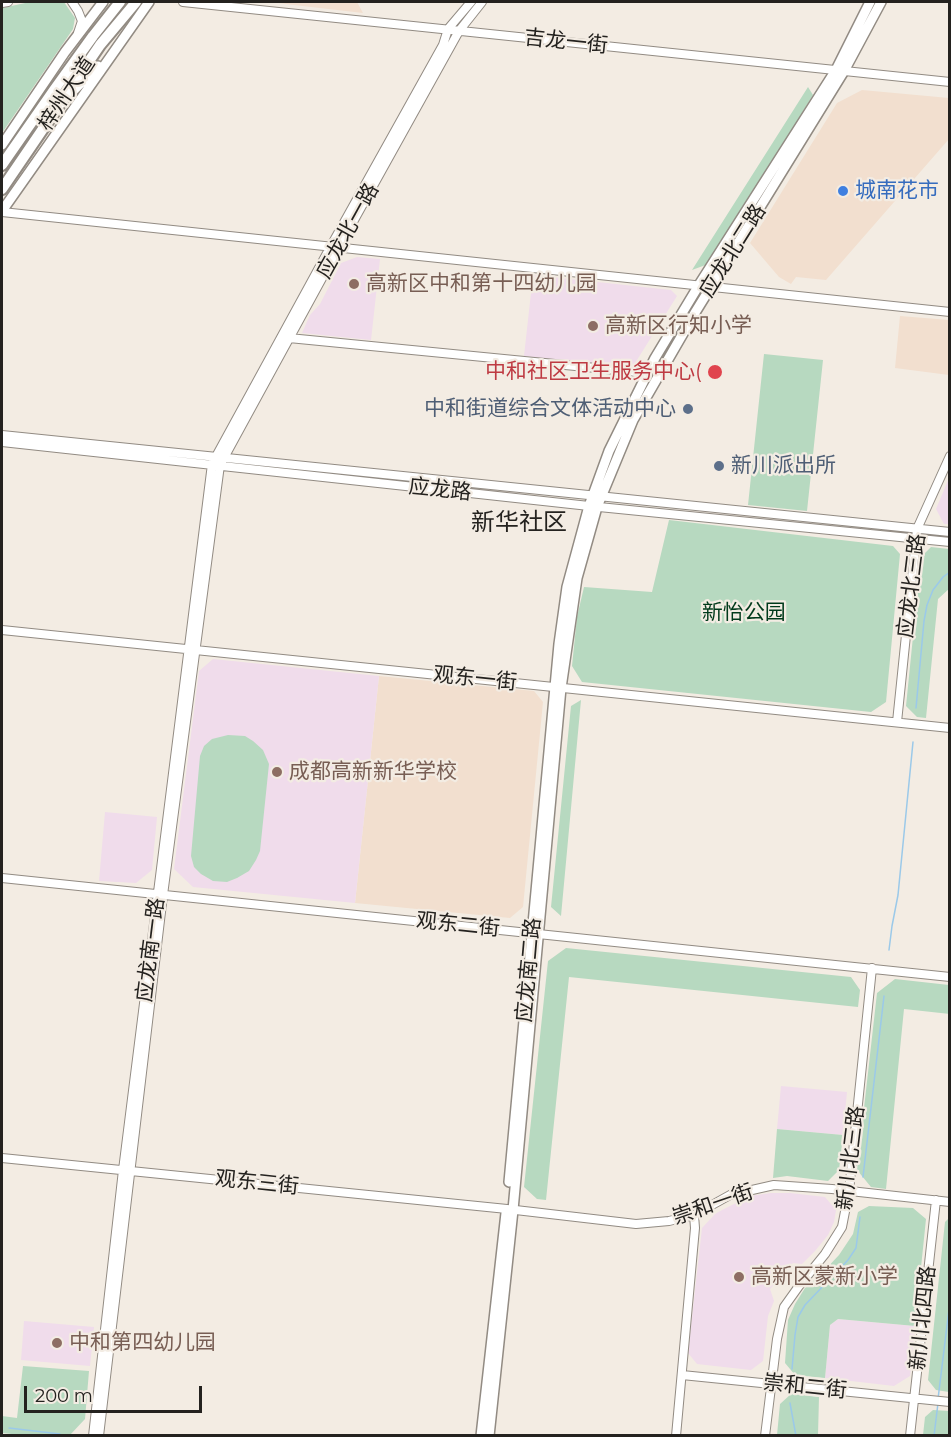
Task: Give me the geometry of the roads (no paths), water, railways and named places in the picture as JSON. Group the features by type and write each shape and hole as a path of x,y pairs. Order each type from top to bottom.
{"highway":[{"name":"梓州大道","path":"2,163 120,2"},
{"name":"梓州大道","path":"2,189 100,45 136,2"}],"main road":[{"path":"2,145 60,59 103,2"},
{"path":"2,211 149,2"},
{"name":"应龙北二路","path":"597,496 609,451 648,373 699,285 840,71 870,2"},
{"name":"应龙北二路","path":"593,506 633,420 881,2"},
{"path":"53,115 81,82 112,54"},
{"path":"2,163 60,59"},
{"name":"应龙南二路","path":"489,1436 567,587 593,506"},
{"name":"应龙南二路","path":"480,1436 510,1209"}],"street":[{"path":"2,3 8,2"},
{"path":"72,2 82,21 77,36"},
{"name":"吉龙一街","path":"183,2 950,82"},
{"name":"应龙北一路","path":"218,461 443,45 448,29 471,2"},
{"name":"应龙北一路","path":"218,461 289,338 335,247 459,31 482,2"},
{"path":"2,211 950,312"},
{"path":"289,338 648,373"},
{"name":"应龙路","path":"2,435 593,506 950,542"},
{"name":"应龙路","path":"2,442 597,496 950,532"},
{"name":"应龙北三路","path":"897,722 917,529 950,456"},
{"name":"应龙南一路","path":"93,1436 218,461"},
{"name":"观东一街","path":"2,630 950,728"},
{"name":"观东二街","path":"2,878 950,976"},
{"name":"新川北三路","path":"765,1436 770,1383 784,1307 825,1254 842,1227 849,1191 872,968"},
{"name":"观东三街","path":"2,1158 510,1209"},
{"name":"应龙南一路","path":"99,1436 127,1170"},
{"name":"崇和一街","path":"510,1209 636,1224 669,1221 694,1215 730,1195 774,1185 950,1202"},
{"name":"新川北四路","path":"910,1436 936,1200"},
{"path":"676,1436 695,1228 694,1215"},
{"name":"崇和二街","path":"682,1375 949,1402"}],"waterway":[{"path":"916,708 927,605 933,590 950,572"},
{"path":"889,950 898,895 913,742"},
{"path":"863,1177 884,996"},
{"path":"792,1369 798,1317 805,1305 848,1260 856,1248 860,1217"},
{"path":"938,1399 950,1301"},
{"path":"790,1403 796,1436"},
{"path":"934,1436 938,1403"},
{"path":"9,1428 60,1434"}],"place":[{"name":"城南花市","path":"843,191"},
{"name":"高新区中和第十四幼儿园","path":"354,284"},
{"name":"高新区行知小学","path":"593,326"},
{"name":"中和社区卫生服务中心(","path":"715,372"},
{"name":"中和街道综合文体活动中心","path":"688,409"},
{"name":"新川派出所","path":"719,466"},
{"name":"成都高新新华学校","path":"277,772"},
{"name":"高新区蒙新小学","path":"739,1277"},
{"name":"中和第四幼儿园","path":"57,1343"}],"district":[{"name":"新华社区","path":"519,523"}],"park label":[{"name":"新怡公园","path":"744,613"}]}
